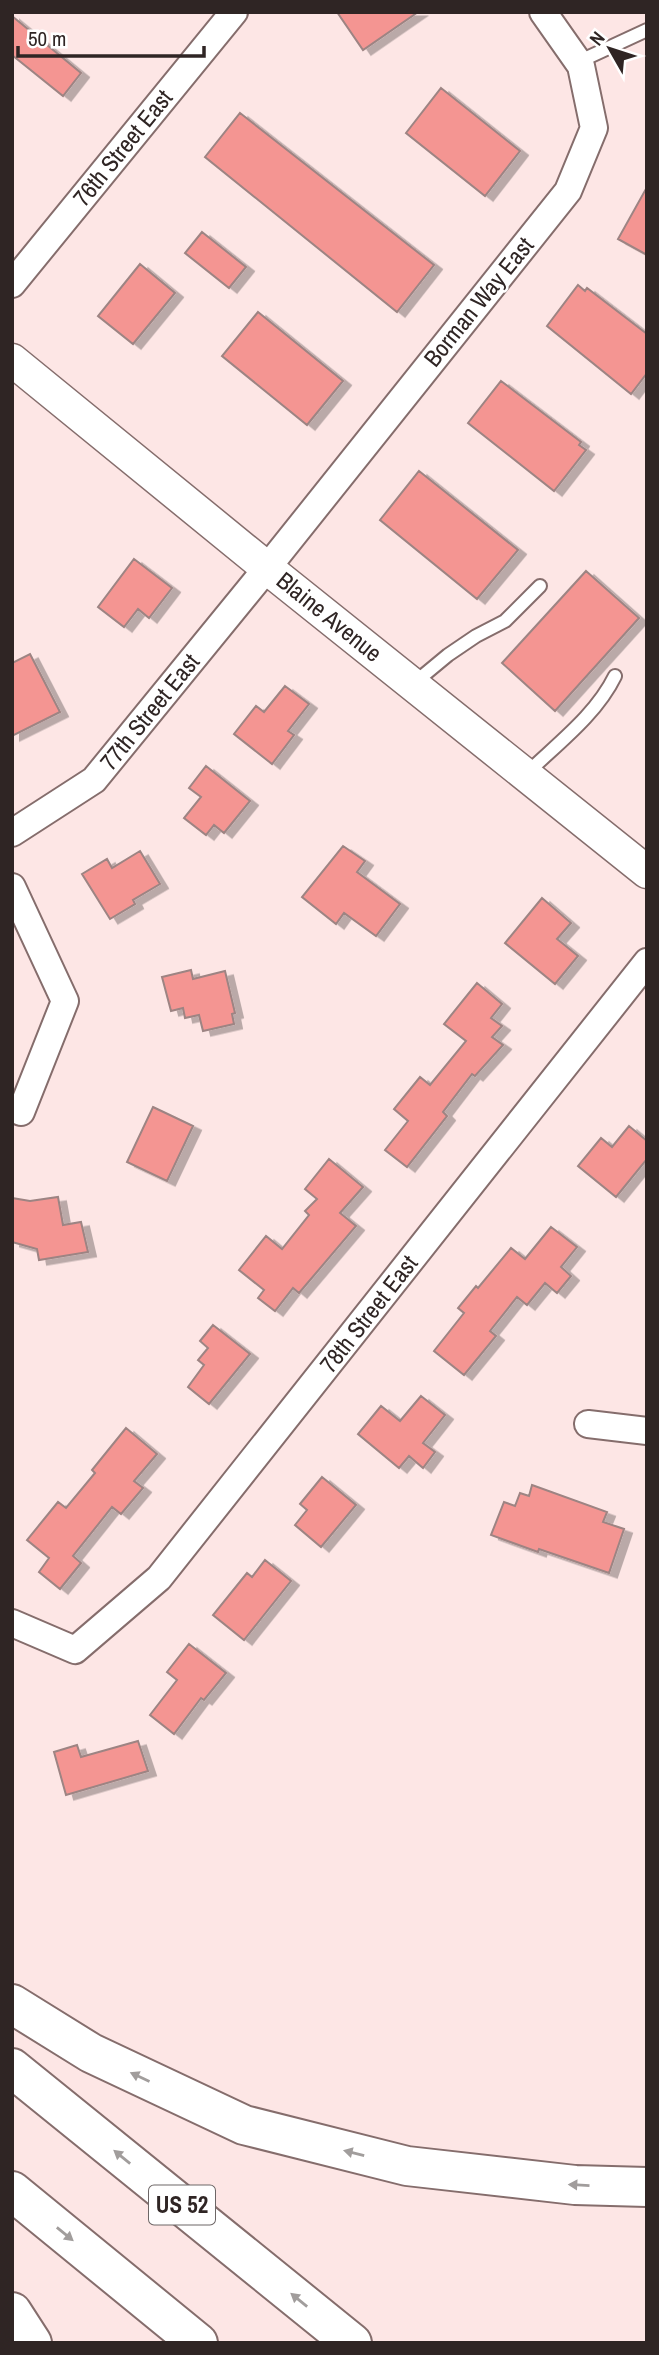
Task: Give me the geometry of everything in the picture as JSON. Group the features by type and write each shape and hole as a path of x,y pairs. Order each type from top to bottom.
{"highway":[{"path":"12,2004 91,2053 244,2125 407,2166 575,2185 647,2187"},
{"name":"US 52","path":"12,2068 352,2343"},
{"path":"12,2191 198,2343"},
{"path":"12,2312 32,2343"}],"street":[{"name":"76th Street East","path":"12,284 234,12"},
{"name":"Borman Way East","path":"267,568 568,191 594,128 581,66 543,12"},
{"name":"Blaine Avenue","path":"12,360 647,872"},
{"name":"77th Street East","path":"12,833 94,780 267,568"},
{"path":"12,887 65,1001 21,1112"},
{"name":"78th Street East","path":"12,1623 75,1650 159,1578 647,962"},
{"path":"588,1424 647,1431"}],"lane":[{"path":"578,62 647,30"},
{"path":"413,684 448,655 505,621 540,586"},
{"path":"526,775 607,694 615,677"}],"building":[{"path":"337,12 418,12 363,50"},
{"path":"12,16 81,73 63,96 12,55"},
{"path":"441,88 520,151 485,196 406,133"},
{"path":"240,113 434,265 397,312 205,157"},
{"path":"647,187 647,255 618,239"},
{"path":"202,232 246,267 229,288 185,253"},
{"path":"140,264 175,293 133,344 98,316"},
{"path":"578,285 585,291 587,288 647,334 647,373 631,394 547,326"},
{"path":"258,312 343,381 307,425 222,356"},
{"path":"501,381 581,442 579,445 586,450 554,491 468,423"},
{"path":"419,471 518,550 477,599 380,520"},
{"path":"134,559 172,588 149,618 138,609 124,627 98,607"},
{"path":"586,571 639,618 555,711 502,663"},
{"path":"30,654 60,712 12,736 12,663"},
{"path":"285,686 309,704 288,731 294,735 272,764 234,734 256,706 264,712"},
{"path":"206,766 250,801 224,833 214,825 206,835 184,818 201,797 189,788"},
{"path":"343,846 365,861 357,872 400,904 376,936 344,913 336,924 302,897"},
{"path":"140,851 160,884 133,900 135,904 110,919 82,874 107,859 112,868"},
{"path":"542,898 571,923 557,939 578,956 555,984 505,943"},
{"path":"191,970 193,979 225,971 235,1013 232,1014 234,1024 203,1031 199,1015 185,1018 183,1008 171,1011 162,977"},
{"path":"477,983 502,1004 491,1018 502,1026 492,1037 503,1045 475,1076 472,1074 443,1112 447,1116 407,1167 385,1150 408,1121 394,1109 420,1077 430,1085 466,1041 444,1024"},
{"path":"153,1107 193,1126 167,1181 127,1162"},
{"path":"629,1126 647,1141 647,1159 616,1197 578,1166 601,1138 612,1147"},
{"path":"329,1159 363,1187 340,1213 356,1226 299,1293 293,1288 275,1311 258,1298 264,1290 239,1270 266,1236 282,1249 309,1215 305,1211 317,1199 305,1189"},
{"path":"58,1197 63,1225 81,1222 88,1252 39,1260 37,1249 12,1242 12,1198 30,1201"},
{"path":"551,1227 577,1247 561,1267 571,1276 557,1293 545,1283 527,1305 517,1297 490,1331 496,1336 464,1375 434,1351 464,1313 458,1308 511,1248 525,1259"},
{"path":"213,1325 250,1354 209,1404 188,1387 204,1365 198,1360 208,1348 200,1341"},
{"path":"421,1396 445,1415 423,1443 435,1452 423,1468 409,1456 399,1468 358,1434 381,1406 400,1421"},
{"path":"126,1428 157,1454 134,1481 143,1488 121,1514 112,1507 73,1556 81,1563 60,1589 39,1572 49,1558 27,1540 58,1502 66,1508 95,1473 92,1470"},
{"path":"322,1477 356,1505 321,1547 295,1525 307,1510 300,1504"},
{"path":"532,1485 607,1512 603,1522 624,1529 609,1573 491,1535 504,1502 515,1506 520,1493 529,1496"},
{"path":"265,1560 291,1581 244,1640 213,1615 247,1573 252,1577"},
{"path":"189,1644 226,1673 204,1700 201,1698 174,1734 150,1715 177,1680 167,1672"},
{"path":"138,1741 148,1771 66,1795 54,1752 77,1745 81,1757"}]}
